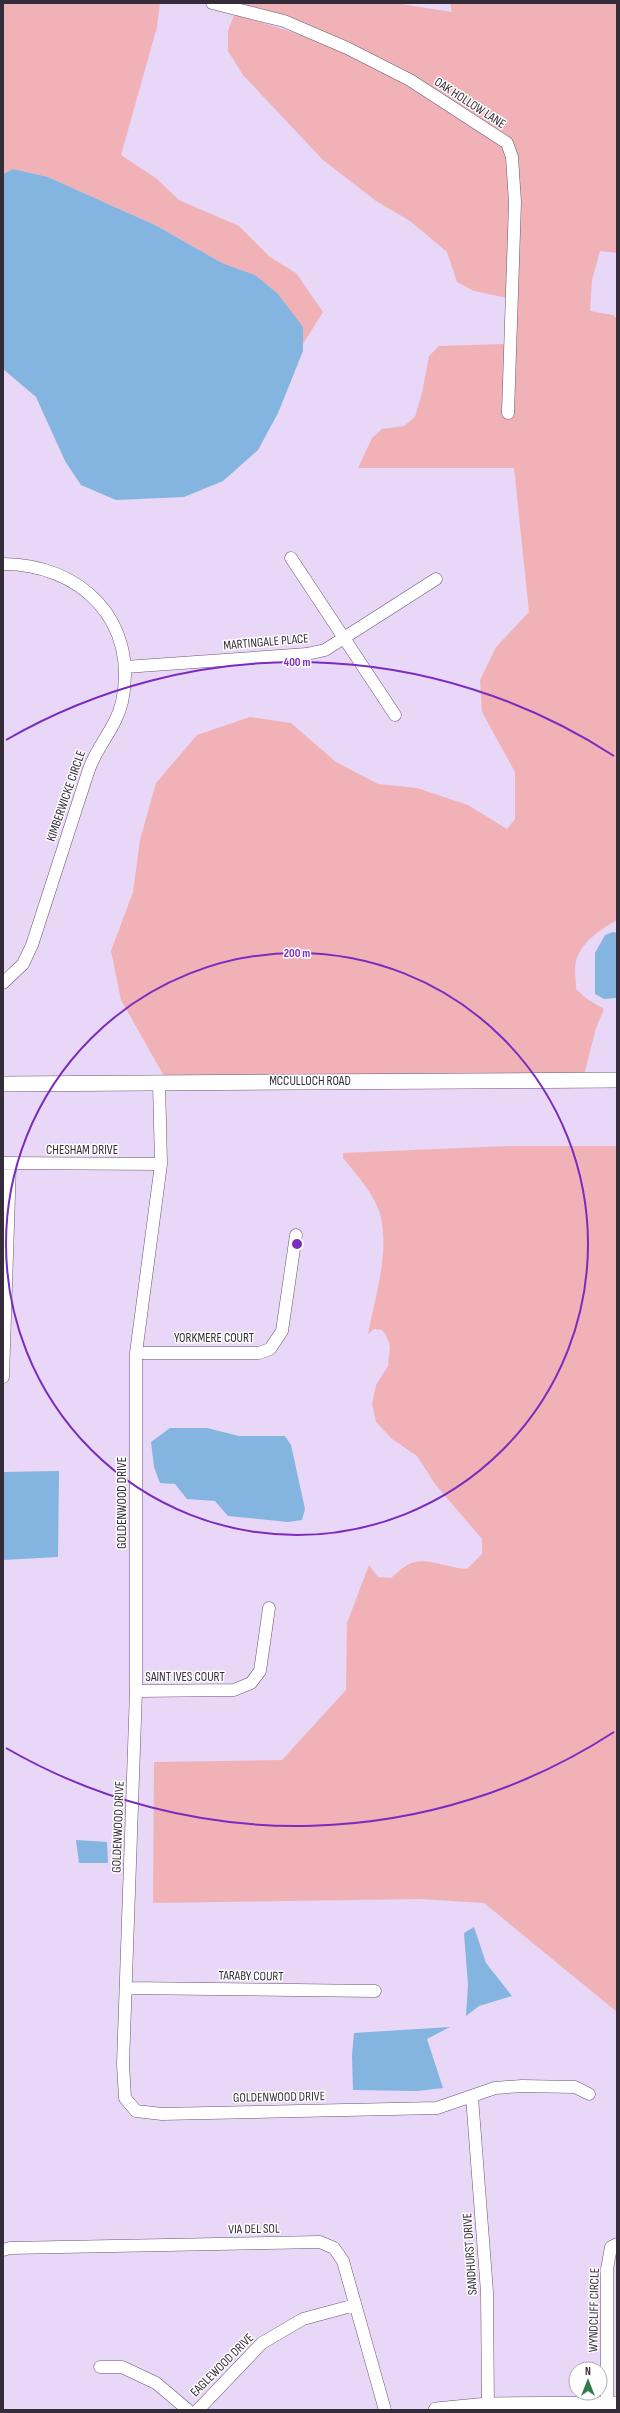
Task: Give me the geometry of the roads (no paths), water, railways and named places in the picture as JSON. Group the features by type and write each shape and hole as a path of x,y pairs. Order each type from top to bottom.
{"street":[{"name":"OAK HOLLOW LANE","path":"212,3 284,22 346,48 410,80 507,143 512,157 515,202 508,413"},
{"path":"291,558 396,716"},
{"name":"KIMBERWICKE CIRCLE","path":"3,564 29,565 51,570 70,579 87,592 102,607 112,622 119,638 125,667 121,702 117,715 90,766 32,945 23,964 3,983"},
{"name":"MARTINGALE PLACE","path":"125,667 307,654 325,650 345,639 436,579"},
{"name":"MCCULLOCH ROAD","path":"3,1084 617,1080"},
{"name":"GOLDENWOOD DRIVE","path":"159,1082 161,1164 136,1353 136,1691 127,1988 123,2064 125,2098 136,2111 162,2114 437,2108 495,2088 522,2086 575,2087 589,2094"},
{"path":"3,1377 6,1164"},
{"name":"CHESHAM DRIVE","path":"6,1164 161,1164"},
{"name":"YORKMERE COURT","path":"136,1353 259,1353 270,1349 282,1331 296,1235"},
{"name":"SAINT IVES COURT","path":"136,1691 234,1690 251,1683 260,1671 269,1608"},
{"name":"TARABY COURT","path":"127,1988 375,1991"},
{"name":"SANDHURST DRIVE","path":"472,2097 487,2292 488,2408"},
{"name":"VIA DEL SOL","path":"3,2250 10,2248 320,2242 334,2248 343,2261 385,2410"},
{"name":"WYNDCLIFF CIRCLE","path":"612,2404 607,2269 611,2247 617,2244"},
{"name":"EAGLEWOOD DRIVE","path":"198,2410 262,2343 303,2319 356,2305"},
{"path":"100,2366 122,2366 156,2383 188,2410"},
{"path":"436,2410 612,2404"}],"water":[{"path":"13,169 48,177 157,226 222,263 255,275 278,294 303,327 303,351 278,413 258,450 223,481 184,497 116,500 81,485 65,461 36,397 3,369 3,174"},
{"path":"613,932 617,933 617,998 604,999 595,994 595,953 605,935"},
{"path":"170,1428 207,1428 239,1436 285,1436 291,1445 305,1509 302,1520 288,1522 228,1516 215,1501 187,1499 175,1484 160,1483 154,1467 151,1442"},
{"path":"59,1471 58,1557 3,1560 3,1472"},
{"path":"76,1840 107,1842 108,1863 79,1863"},
{"path":"474,1927 486,1963 512,1996 479,2006 466,2016 468,1985 464,1933"},
{"path":"450,2027 427,2039 443,2088 417,2091 353,2090 352,2055 354,2033"}]}
